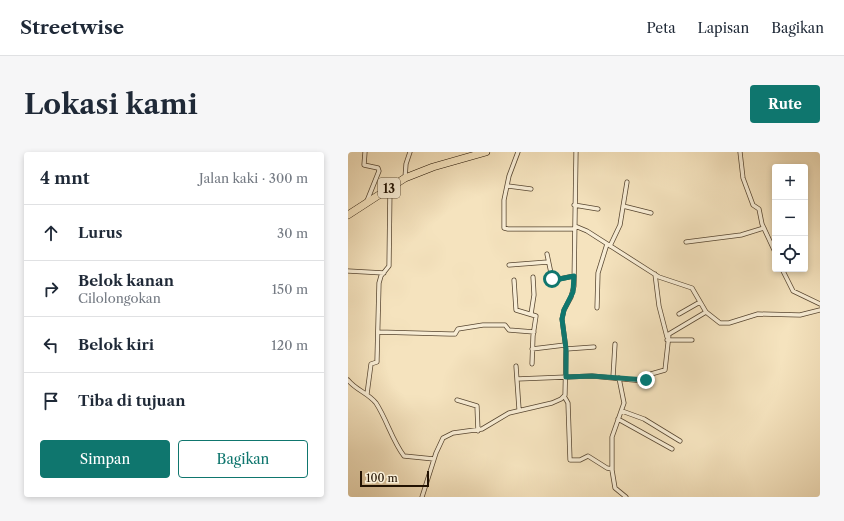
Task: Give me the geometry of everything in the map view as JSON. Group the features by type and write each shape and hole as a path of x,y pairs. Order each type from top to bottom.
{"highway":[{"name":"13","path":"348,215 405,178 433,167 486,152"}],"street":[{"path":"365,152 364,165 376,168 379,171 366,204"},
{"path":"405,178 405,167 410,152"},
{"path":"518,152 509,176 504,205 504,226 506,229 575,228 588,231 655,274 672,283 692,288 706,312 717,321 729,323 758,314 805,314 820,310"},
{"path":"422,497 441,441 447,435 478,430 489,426 505,414 552,403 564,396 566,390 566,347 562,319 564,310 573,292 576,152"},
{"path":"740,152 743,178 753,205 759,209 764,228 772,245"},
{"path":"597,308 598,273 609,245 620,225 627,182"},
{"path":"508,186 531,189"},
{"path":"367,394 371,364 377,361 379,279 389,266 390,187"},
{"path":"574,205 598,210"},
{"path":"623,206 651,212"},
{"path":"686,242 741,235 764,228"},
{"path":"547,254 552,278 554,280 574,276"},
{"path":"509,265 548,262"},
{"path":"348,271 384,273"},
{"path":"783,272 792,291 820,304"},
{"path":"517,379 590,376 643,381 646,380 652,373 664,372 666,366 667,338 659,306 655,274"},
{"path":"531,314 533,277"},
{"path":"514,280 516,310 536,316 532,349 532,364"},
{"path":"679,314 700,302"},
{"path":"667,338 678,327 706,312"},
{"path":"378,332 456,334 458,329 486,325 505,325 509,330 534,332"},
{"path":"667,338 692,340"},
{"path":"613,377 615,344"},
{"path":"532,349 594,347"},
{"path":"516,366 519,410"},
{"path":"590,371 590,376"},
{"path":"619,378 624,398 622,411 612,437 612,469 615,488 626,497"},
{"path":"348,380 353,387 367,394 376,403 404,456 434,459"},
{"path":"564,396 568,403 570,460 579,460 588,456 607,468 612,469"},
{"path":"457,400 474,403 477,406 478,430"},
{"path":"622,411 646,420 680,441"},
{"path":"618,419 672,449"}],"route":[{"path":"552,279 555,280 574,276 573,292 564,310 562,319 566,349 566,377 592,376 643,381 646,380"}]}
